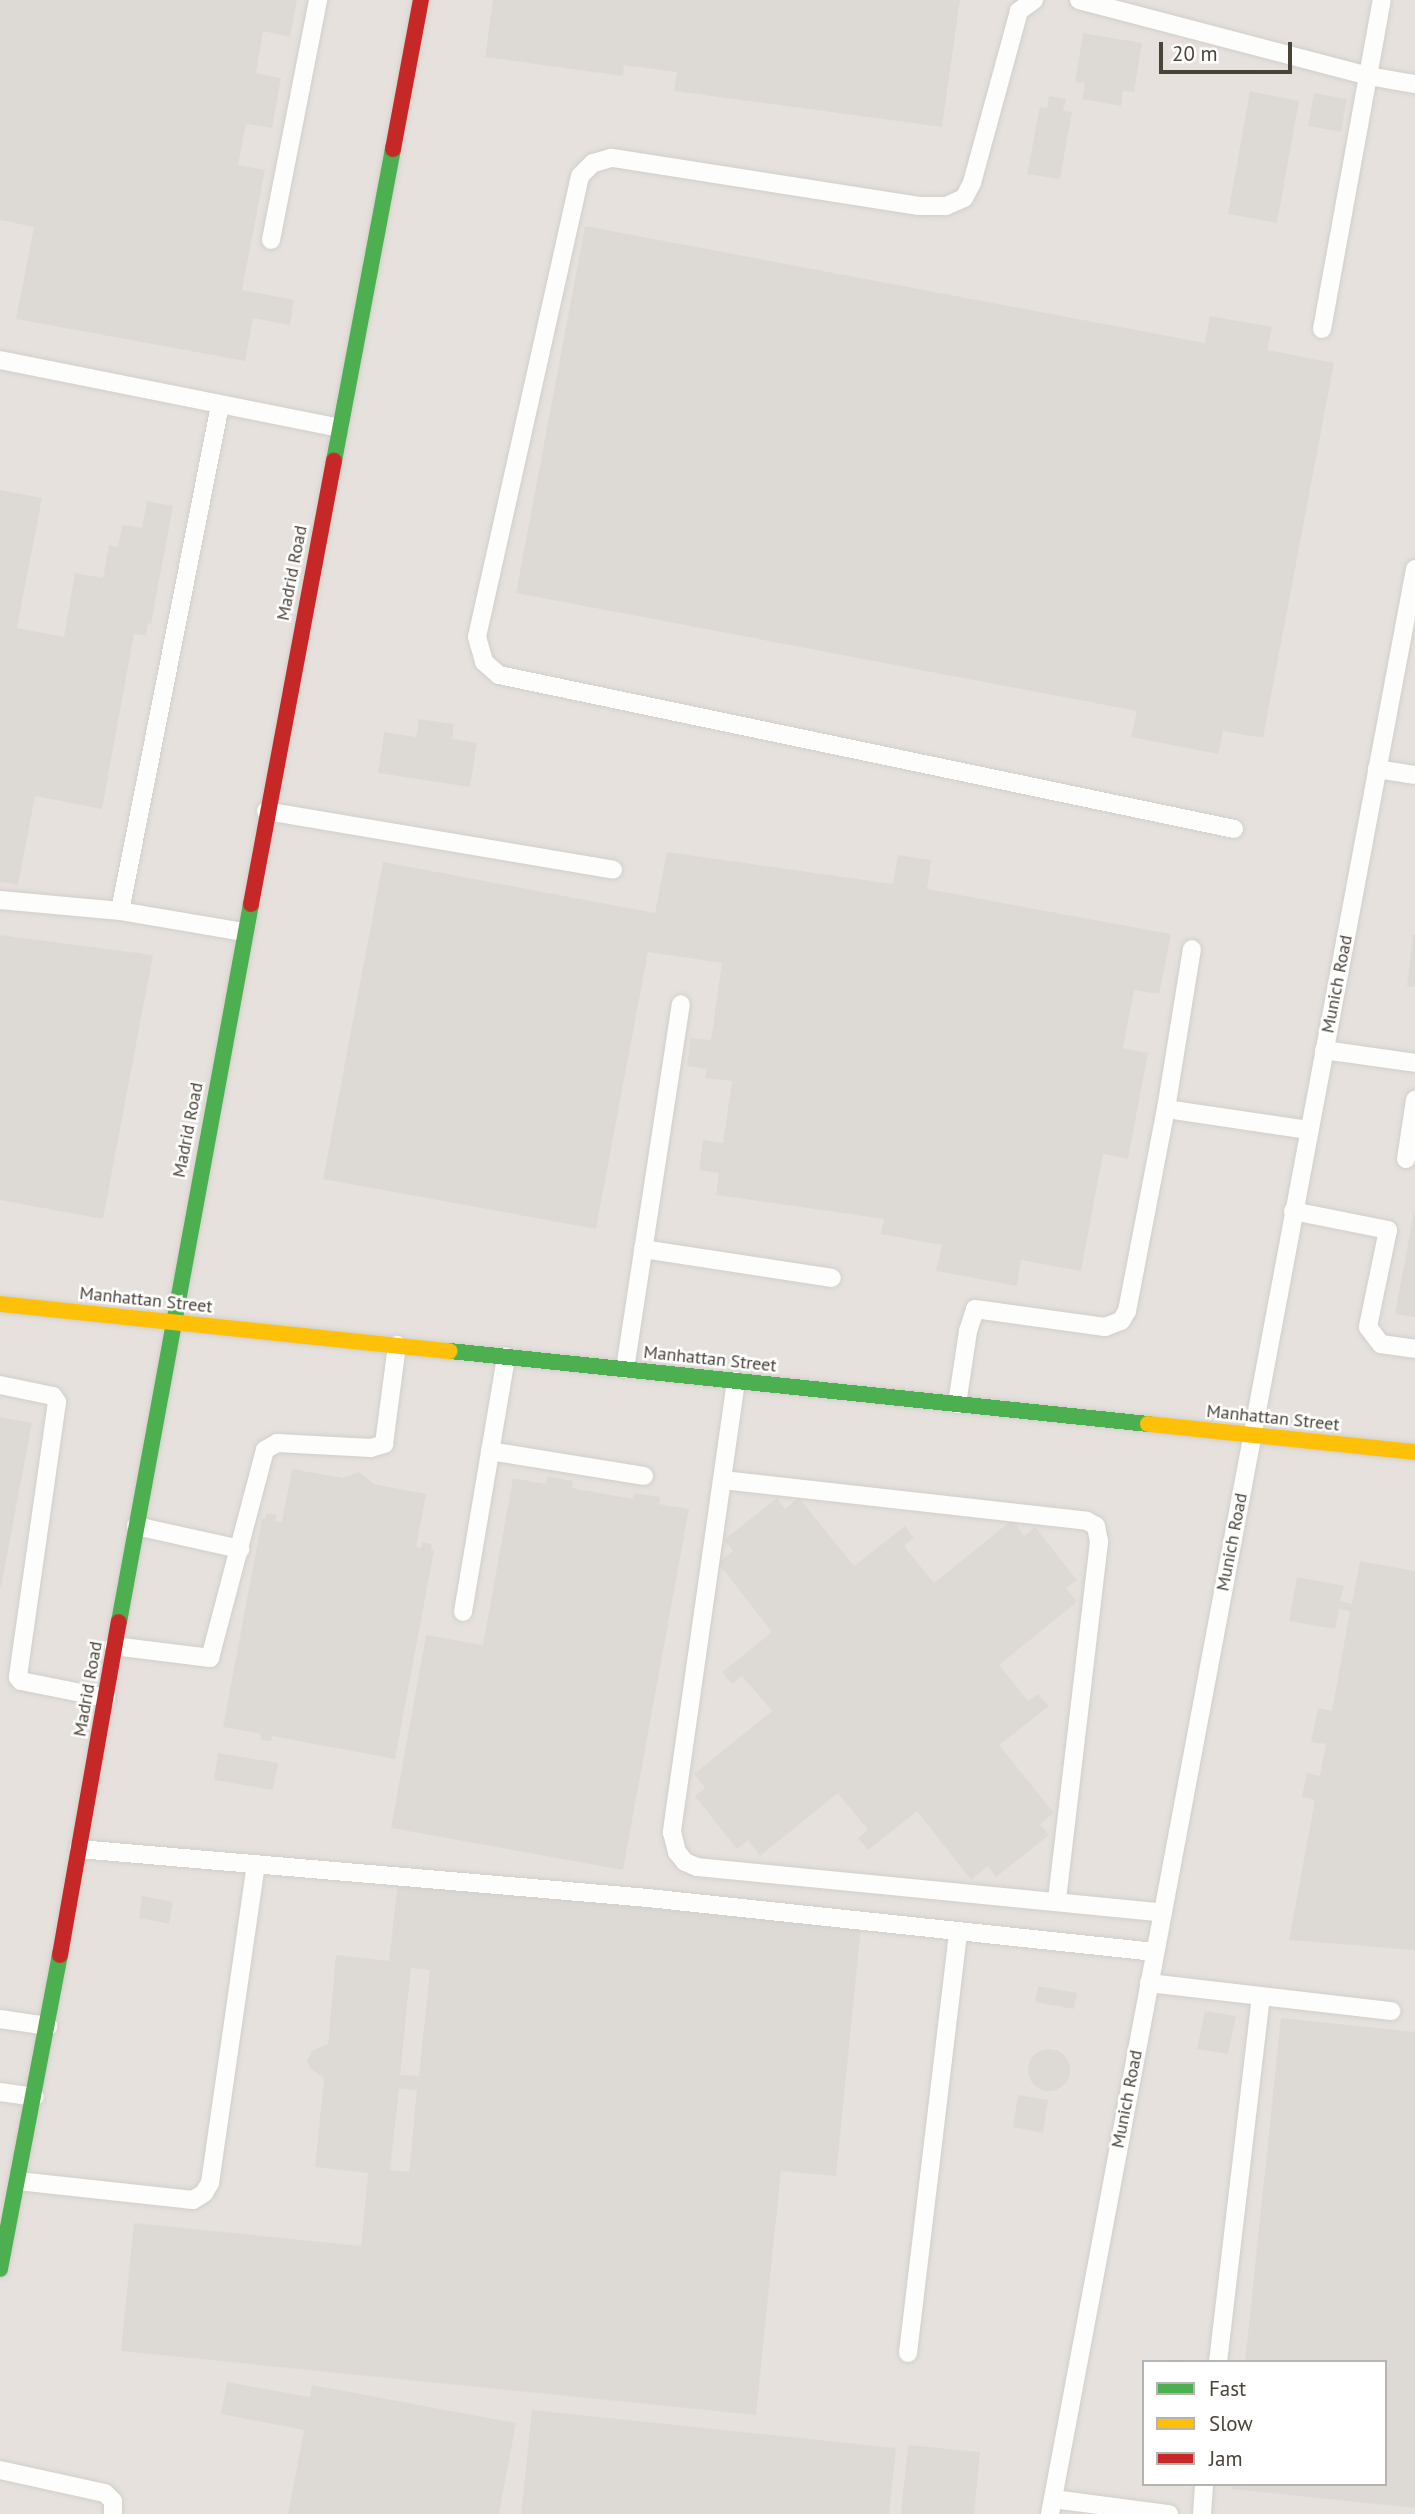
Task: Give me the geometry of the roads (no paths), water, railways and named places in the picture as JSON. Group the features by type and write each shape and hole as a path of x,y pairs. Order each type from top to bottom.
{"street":[{"name":"Madrid Road","path":"0,2269 48,2026 244,932 421,0"},
{"name":"Manhattan Street","path":"0,1304 1415,1452"}],"lane":[{"path":"271,240 318,0"},
{"path":"1034,0 1019,11 972,183 964,198 946,206 919,206 611,158 593,163 580,176 477,637 484,662 499,675 1234,829"},
{"path":"1079,0 1368,76 1415,84"},
{"path":"1322,329 1382,0"},
{"path":"0,360 338,428"},
{"path":"120,911 220,405"},
{"name":"Munich Road","path":"1051,2507 1415,569"},
{"path":"1377,768 1415,775"},
{"path":"267,811 613,870"},
{"path":"0,900 120,911 244,932"},
{"path":"957,1404 968,1331 975,1309 1105,1327 1121,1321 1127,1311 1166,1109 1192,949"},
{"path":"625,1369 681,1004"},
{"path":"1324,1050 1415,1063"},
{"path":"1406,1159 1415,1100"},
{"path":"1166,1109 1310,1129"},
{"path":"1293,1211 1388,1230 1368,1327 1381,1344 1415,1349"},
{"path":"643,1249 832,1278"},
{"path":"114,1646 210,1658 268,1446 277,1443 371,1448 384,1444 397,1345"},
{"path":"463,1612 506,1357"},
{"path":"736,1381 672,1832 677,1852 685,1862 697,1867 857,1885 1163,1913"},
{"path":"0,1385 53,1396 57,1402 18,1677 21,1681 106,1698"},
{"path":"490,1451 644,1476"},
{"path":"723,1480 1087,1521 1096,1526 1099,1542 1058,1902"},
{"path":"136,1526 240,1549"},
{"path":"79,1849 648,1898 1155,1952"},
{"path":"18,2181 193,2200 204,2193 210,2183 256,1865"},
{"path":"908,2353 958,1931"},
{"path":"1149,1983 1391,2011"},
{"path":"1218,2360 1261,1998"},
{"path":"0,2019 48,2026"},
{"path":"0,2092 35,2097"},
{"path":"0,2470 105,2493 113,2501 113,2514"},
{"path":"1202,2514 1204,2486"},
{"path":"1051,2507 1169,2514"}]}
